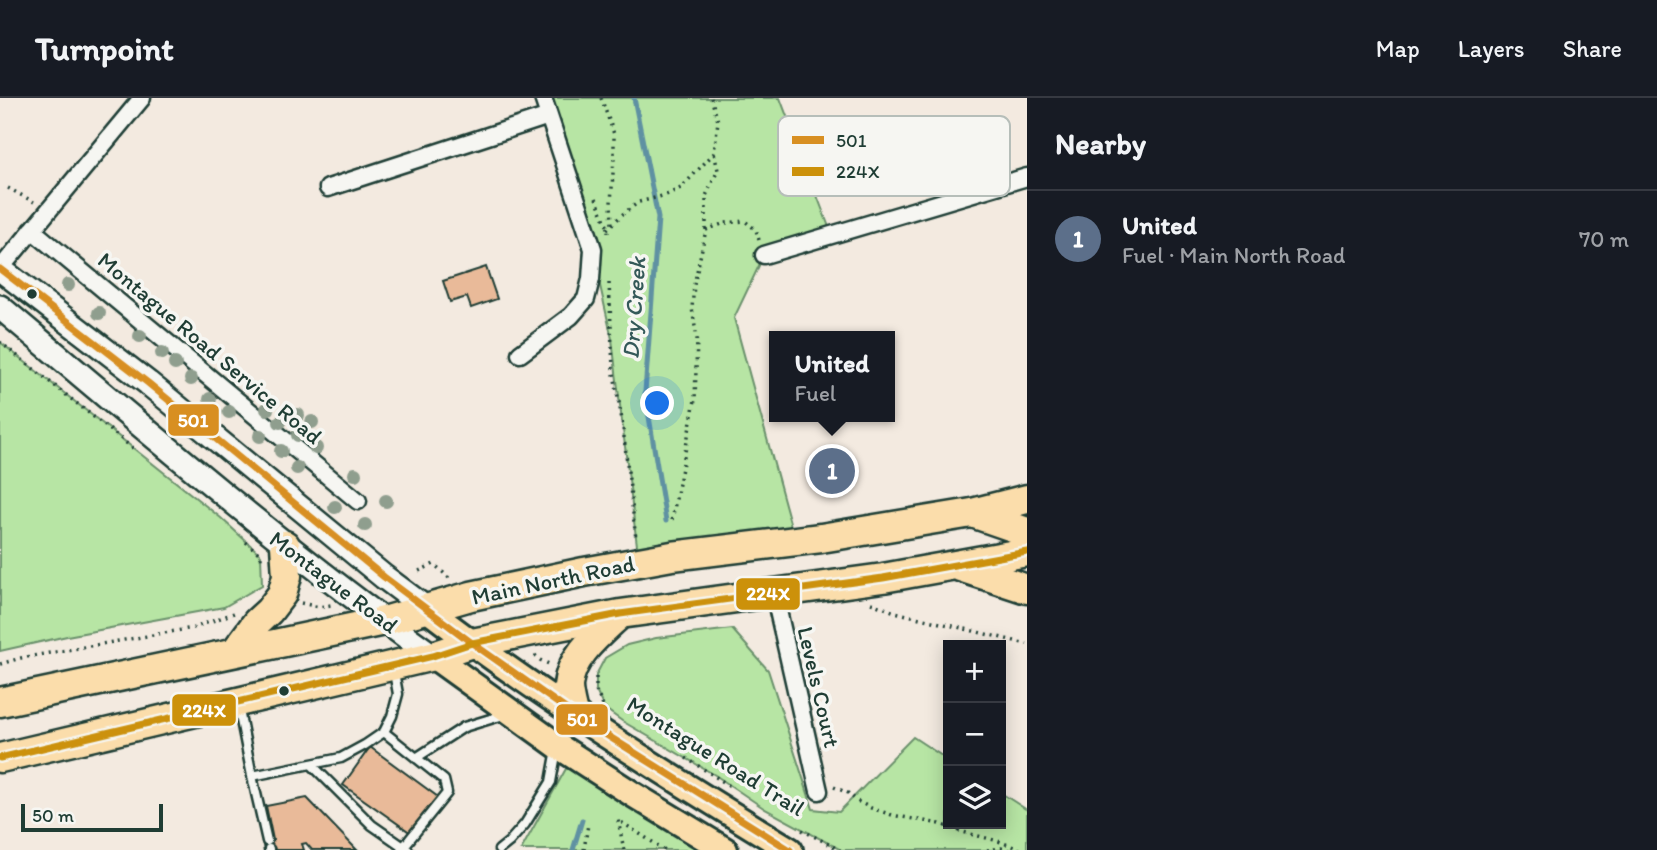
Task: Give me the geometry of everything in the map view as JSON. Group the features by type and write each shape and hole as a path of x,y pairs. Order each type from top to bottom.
{"highway":[{"name":"Main North Road","path":"0,702 384,621 471,596 584,572 672,556 821,538 972,513 1027,499"},
{"path":"972,513 1027,532"},
{"path":"236,652 257,622 270,611 282,594 287,576 285,545"},
{"name":"Main North Road","path":"0,758 433,656 472,643 620,614 883,578 1027,552"},
{"path":"954,566 1027,589"},
{"path":"573,714 568,688 570,673 587,648 620,614"}],"main road":[{"name":"Montague Road","path":"0,269 148,383 384,577 472,643 573,714 793,838"},
{"name":"Montague Road","path":"0,307 285,545 384,621 558,746 725,850"}],"street":[{"path":"0,269 142,98"},
{"path":"520,354 571,316 586,299 591,279 593,249 543,98"},
{"path":"328,188 549,116"},
{"path":"1010,182 1027,177"},
{"path":"764,255 963,196"},
{"name":"Montague Road Service Road","path":"32,230 358,501"},
{"name":"Levels Court","path":"774,593 819,791"}],"lane":[{"path":"252,776 341,758 384,732 398,694 393,665"},
{"path":"238,702 268,847"},
{"path":"416,758 464,727 512,713"},
{"path":"311,764 372,825 404,849 447,793 444,780 384,732"},
{"path":"499,850 524,824 551,782 558,746"}],"path":[{"path":"601,98 614,134 608,240"},
{"path":"672,520 695,400 697,339 692,308 694,285 706,230 706,196 718,170 714,153 718,121 711,98"},
{"path":"590,241 639,202 681,188 714,153"},
{"path":"8,188 36,204"},
{"path":"706,230 726,223 745,221 756,230 764,255"},
{"path":"609,276 613,368 639,562"},
{"path":"0,342 142,456"},
{"path":"245,540 261,555 261,565"},
{"path":"419,571 434,564 451,579"},
{"path":"295,601 319,607 336,604"},
{"path":"869,602 895,612 1027,644"},
{"path":"0,664 21,657 193,628 244,609"},
{"name":"Montague Road Trail","path":"596,675 596,691 604,708"},
{"name":"Montague Road Trail","path":"680,755 735,789"},
{"path":"814,769 836,789 848,793 871,808 891,815 940,824 1022,850"},
{"path":"624,850 618,820 666,850"},
{"path":"584,850 588,824"},
{"name":"Montague Road Trail","path":"793,838 840,850"},
{"path":"622,842 630,850"},
{"path":"986,850 1009,850"}],"green space":[{"path":"543,98 780,98 787,116 778,116 778,196 817,196 832,235 764,255 734,318 795,541 639,562 612,339 590,241"},
{"path":"0,342 221,518 261,555 262,585 224,607 0,651"},
{"path":"732,629 768,670 813,809 839,812 913,737 943,757 943,829 1006,829 1006,796 1027,810 1027,850 841,850 765,809 715,775 604,708 596,691 596,675 605,658 627,645 656,638"},
{"path":"573,756 725,850 521,850"}],"building":[{"path":"486,267 497,299 471,308 467,297 450,302 443,281"},
{"path":"370,747 438,797 411,833 343,785"},
{"path":"307,798 357,850 312,850 306,843 302,844 304,850 275,850 274,847 264,849 262,842 273,840 266,806"}],"waterway":[{"name":"Dry Creek","path":"634,98 658,218 645,392 666,521"},
{"name":"Dry Creek","path":"573,850 582,820"}],"transit line":[{"name":"501","path":"0,269 148,383 384,577 472,643 573,714 790,850"},
{"name":"224X","path":"0,758 433,656 472,643 620,614 883,578 1027,552"}],"place":[{"name":"United","path":"832,471"}]}
